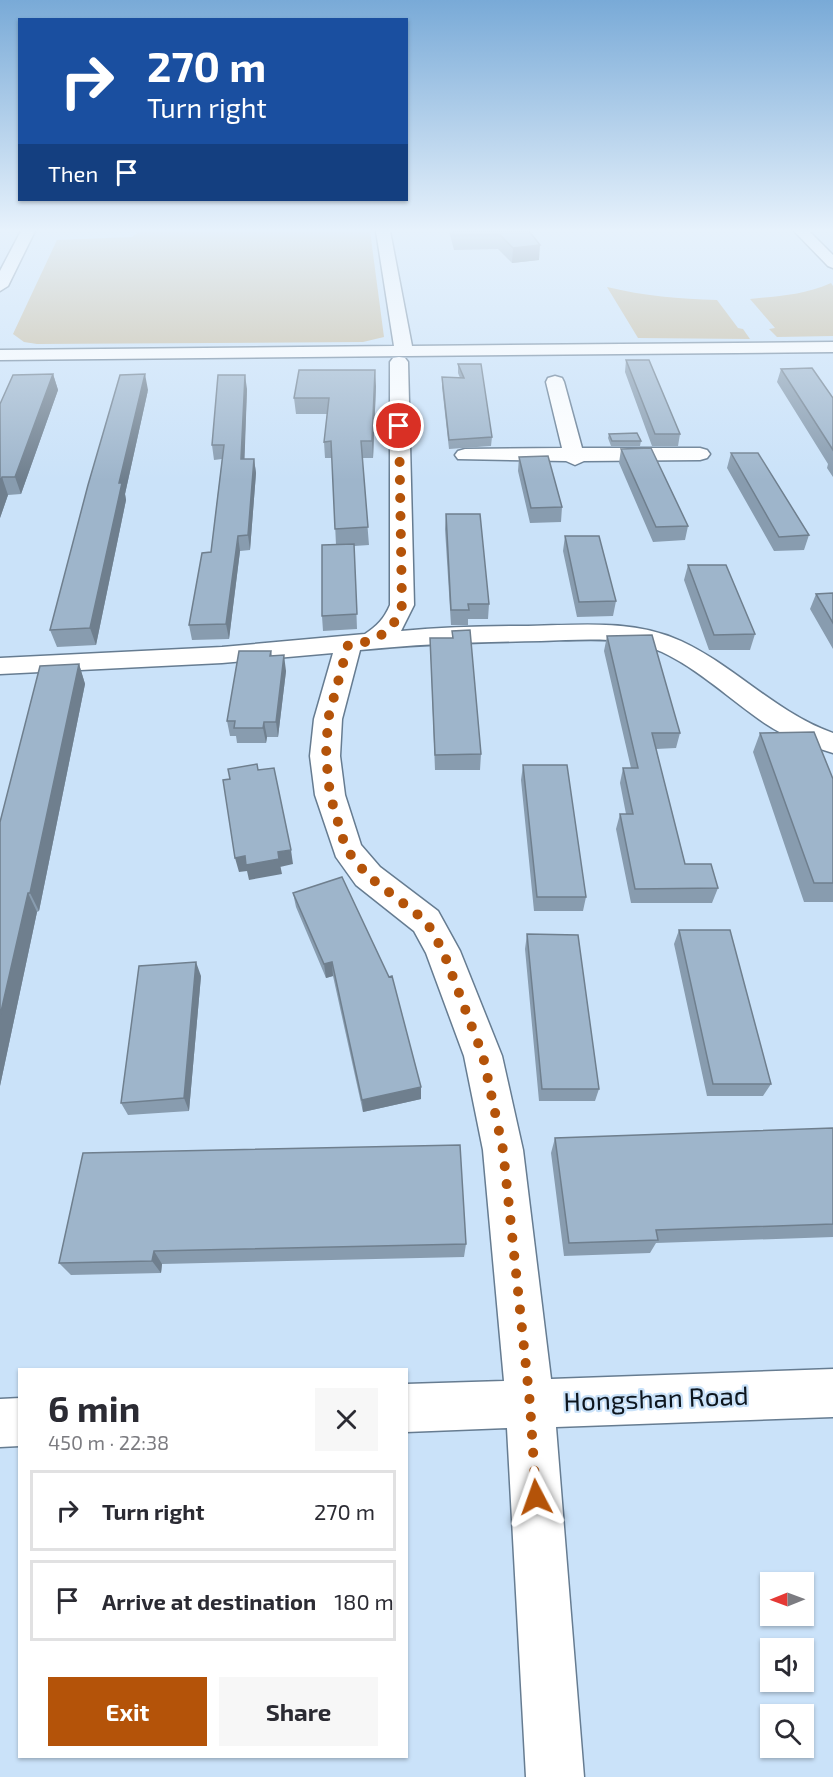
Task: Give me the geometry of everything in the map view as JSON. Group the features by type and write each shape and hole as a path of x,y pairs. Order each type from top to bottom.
{"street":[{"path":"396,314 402,357 402,605 398,618 387,632 358,644 328,719 326,756 330,795 346,849 368,876 426,921 443,951 483,1056 503,1150 530,1404 555,1777"},
{"path":"0,366 833,347"},
{"path":"0,355 833,358"},
{"path":"555,382 574,457"},
{"path":"465,455 574,457 700,454"},
{"path":"0,666 222,655 448,635 610,632 645,636 673,647 730,683 777,718 807,734 833,743"},
{"name":"Hongshan Road","path":"408,1408 833,1393"},
{"path":"0,1423 18,1422"}],"shaded area":[{"path":"22,314 381,314 384,337 363,342 37,344 24,342 13,334"},
{"path":"623,314 727,314 750,339 638,338"},
{"path":"763,314 833,314 833,336 777,337 769,329 775,328"}],"building":[{"path":"626,360 649,360 680,434 655,434"},
{"path":"458,364 481,364 492,437 449,440 442,377 464,378"},
{"path":"812,368 833,398 833,450 781,369"},
{"path":"299,370 375,370 372,441 361,441 368,527 335,529 331,441 324,442 329,398 294,398"},
{"path":"53,374 15,477 2,477 0,483 0,404 13,375"},
{"path":"145,374 119,483 122,483 90,628 50,630 120,375"},
{"path":"218,375 245,375 241,459 254,459 248,535 238,536 226,624 189,625 202,553 211,552 224,445 212,445"},
{"path":"637,433 641,441 612,441 609,434"},
{"path":"651,448 688,526 656,527 621,449"},
{"path":"731,453 758,453 809,535 779,537"},
{"path":"548,456 562,507 531,508 519,457"},
{"path":"446,514 480,514 489,604 468,604 469,610 451,610"},
{"path":"565,536 599,536 616,601 579,602"},
{"path":"354,544 357,614 322,616 322,545"},
{"path":"688,565 726,565 755,634 714,635"},
{"path":"833,593 833,623 816,594"},
{"path":"470,630 481,754 435,755 430,638 453,638 452,631"},
{"path":"652,635 680,733 652,733 685,864 711,864 718,888 635,889 620,814 633,814 623,768 638,768 607,636"},
{"path":"239,651 271,651 270,656 284,655 276,722 264,722 263,728 234,728 235,721 227,721"},
{"path":"79,664 30,893 28,893 0,1016 0,822 40,666"},
{"path":"814,732 833,779 833,883 814,883 760,733"},
{"path":"257,764 258,770 274,768 291,850 278,852 279,859 246,865 245,856 235,858 223,780 230,779 228,769"},
{"path":"523,765 567,765 586,897 537,897"},
{"path":"342,877 389,977 392,976 421,1087 362,1100 332,962 324,964 293,893"},
{"path":"679,930 730,930 771,1084 713,1084"},
{"path":"527,934 578,935 599,1089 542,1089"},
{"path":"196,962 184,1098 121,1103 139,966"},
{"path":"833,1128 833,1224 656,1230 658,1240 569,1243 555,1138"},
{"path":"460,1145 466,1244 154,1251 152,1261 59,1263 83,1153"}],"route":[{"path":"399,426 402,605 398,618 387,632 369,642 348,645 328,719 326,756 330,795 346,849 368,876 426,921 443,951 483,1056 503,1150 530,1404 536,1497"}]}
